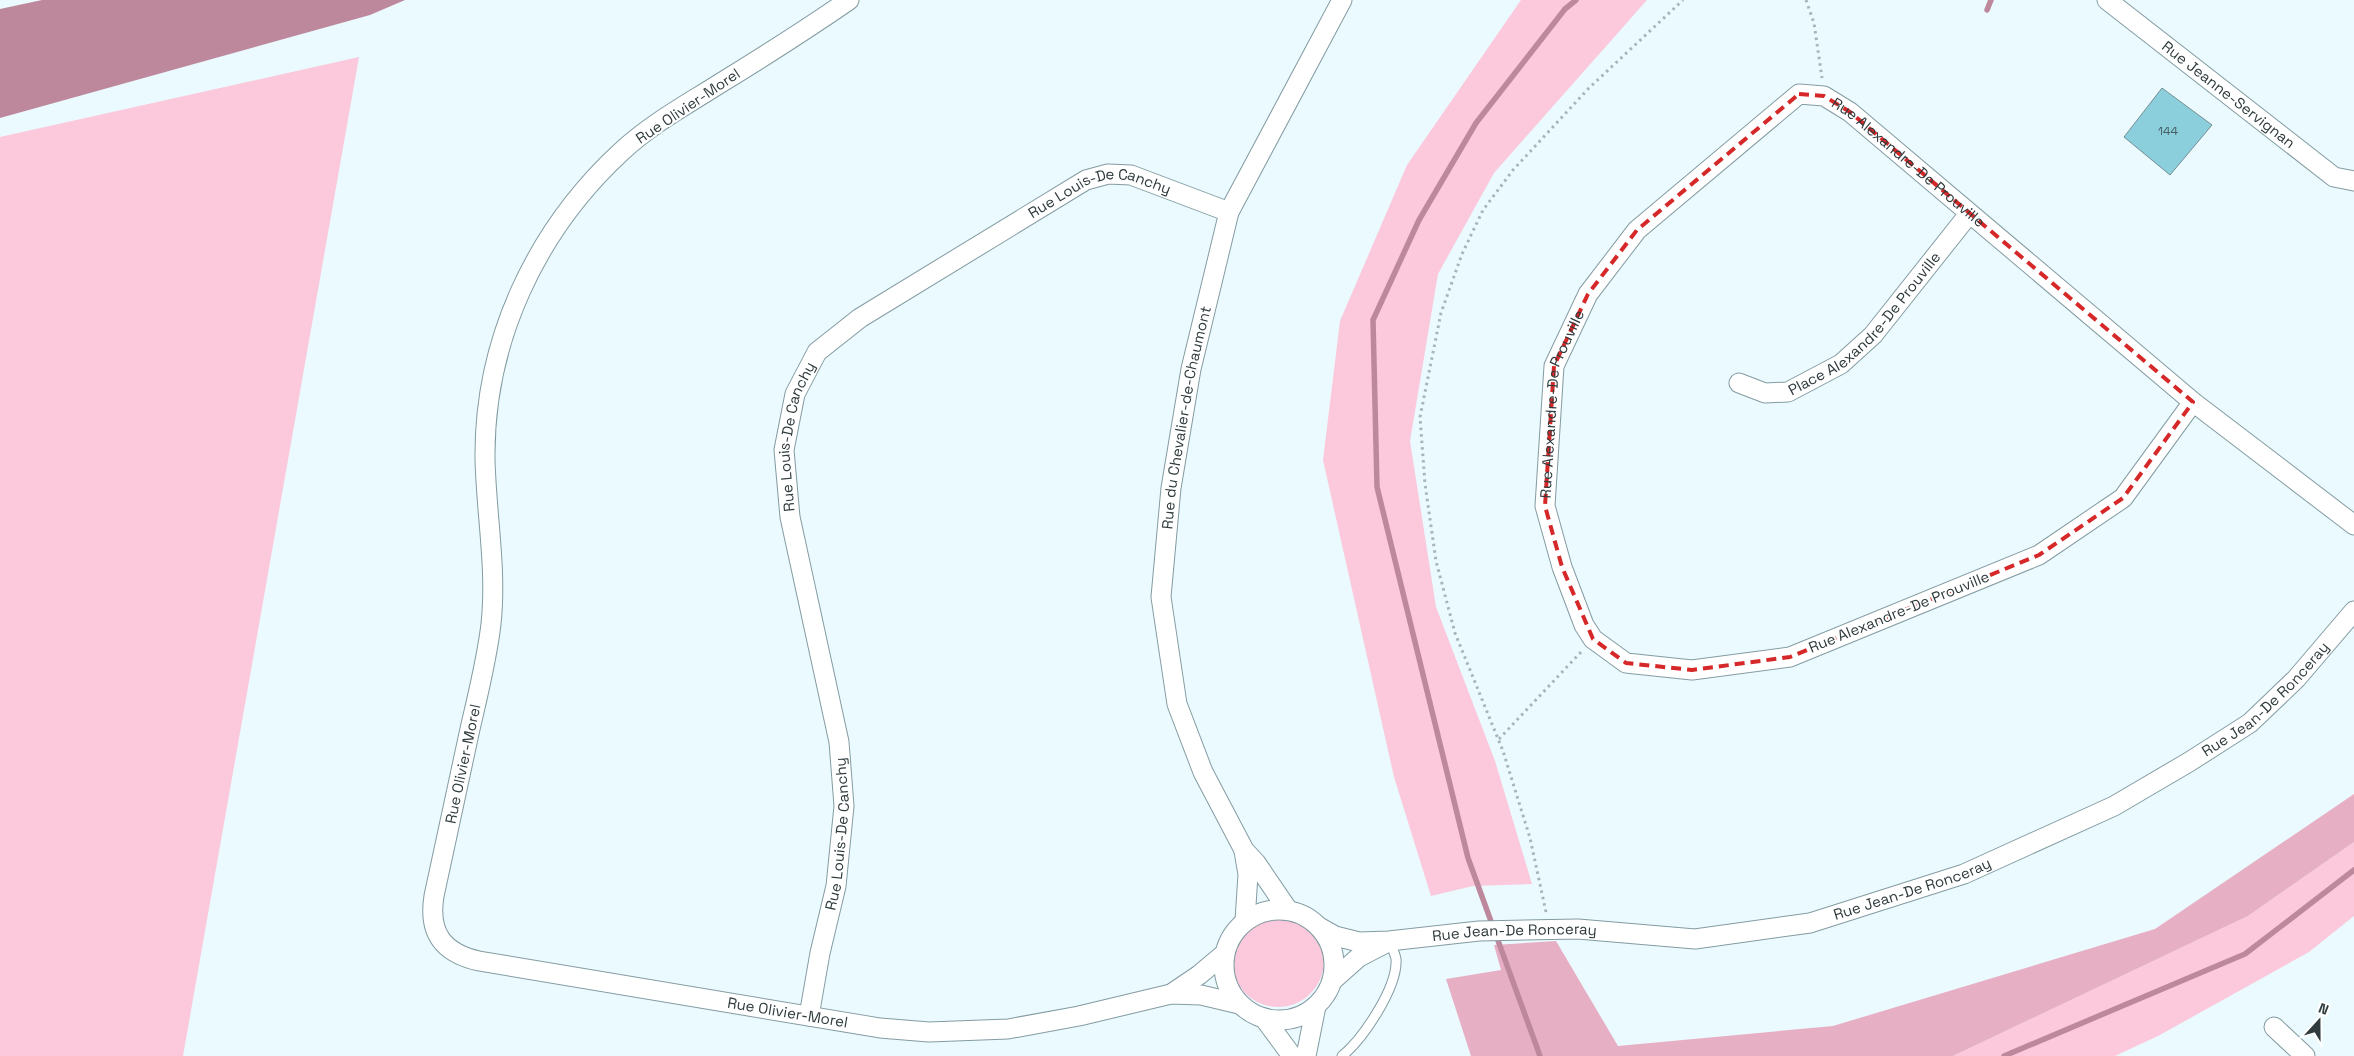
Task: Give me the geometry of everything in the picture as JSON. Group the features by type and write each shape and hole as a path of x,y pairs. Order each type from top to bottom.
{"street":[{"name":"Rue Olivier-Morel","path":"849,0 796,36 672,113 624,150 586,188 556,226 537,256 518,296 497,355 487,412 486,478 492,583 489,641 432,910 432,922 442,941 452,952 465,958 880,1028 929,1032 972,1031 1040,1024 1171,994 1201,995 1239,1004"},
{"name":"Rue du Chevalier-de-Chaumont","path":"1288,910 1256,863 1244,850 1203,772 1177,704 1161,597 1171,488 1186,396 1229,212 1342,0"},
{"name":"Rue Jeanne-Servignan","path":"2107,0 2334,177 2354,180"},
{"name":"Rue Alexandre-De Prouville","path":"2193,402 2123,498 2039,555 1790,657 1692,670 1626,663 1593,639 1584,625 1562,567 1545,506 1554,366 1588,294 1637,230 1799,94 1824,96 1850,112 2193,402 2354,525"},
{"name":"Rue Louis-De Canchy","path":"809,1016 820,953 836,886 844,806 839,742 790,516 784,450 795,394 817,352 860,318 1086,180 1108,174 1131,175 1229,212"},
{"name":"Place Alexandre-De Prouville","path":"1739,383 1765,393 1788,392 1840,364 1873,335 1970,214"},
{"name":"Rue Jean-De Ronceray","path":"1319,926 1348,940 1389,941 1479,931 1578,929 1695,939 1810,923 1964,874 2114,806 2189,762 2250,723 2296,679 2354,611"},
{"name":"Rue du Chevalier-de-Chaumont","path":"1244,850 1248,874 1245,921"},
{"path":"1273,909 1288,910 1301,914 1319,926 1329,941 1334,958 1332,981 1327,992 1316,1006 1304,1014 1292,1019 1264,1018 1250,1012 1239,1004 1225,980 1224,954 1232,936 1245,921 1258,913 1273,909"},
{"name":"Rue Jean-De Ronceray","path":"1332,981 1359,957 1389,941"},
{"name":"Rue Olivier-Morel","path":"1171,994 1199,976 1224,954"},
{"path":"1306,1056 1316,1006"},
{"path":"1264,1018 1292,1056"},
{"path":"2274,1027 2305,1056"}],"lane":[{"path":"1342,1056 1364,1032 1391,983 1396,958 1389,941"}],"path":[{"path":"1550,930 1530,838 1499,739 1484,709 1455,633 1436,561 1425,484 1420,417 1441,313 1462,254 1484,210 1513,170 1589,88 1683,0"},
{"path":"1806,0 1814,23 1824,96"},
{"path":"1499,739 1593,639"}],"highlighted area":[{"path":"1799,94 1824,96 1850,112 2193,402 2123,498 2039,555 1790,657 1692,670 1626,663 1593,639 1562,567 1545,506 1554,366 1588,294 1637,230"}],"shaded area":[{"path":"42,0 405,0 370,15 0,118 0,9"},
{"path":"1521,0 1647,0 1494,173 1438,274 1410,441 1436,607 1495,761 1532,884 1473,886 1431,896 1394,777 1323,460 1340,321 1407,165"},
{"path":"359,57 183,1056 0,1056 0,137"},
{"path":"2354,794 2354,842 2248,916 1953,1056 1471,1056 1446,979 1501,970 1494,945 1556,941 1618,1046 1833,1026 2155,929"},
{"path":"2354,842 2354,916 2309,952 2158,1036 2115,1056 1953,1056 2248,916"},
{"path":"1269,915 1287,915 1304,922 1317,935 1324,952 1324,970 1317,987 1304,1000 1287,1007 1269,1007 1252,1000 1239,987 1232,970 1232,952 1239,935 1252,922"}],"building":[{"path":"2162,88 2212,125 2170,175 2124,137"}],"waterway":[{"path":"1540,1056 1468,858 1377,487 1373,320 1419,220 1476,123 1565,9 1576,0"},
{"path":"1987,10 1991,0"},
{"path":"2004,1056 2245,954 2354,870"}]}
